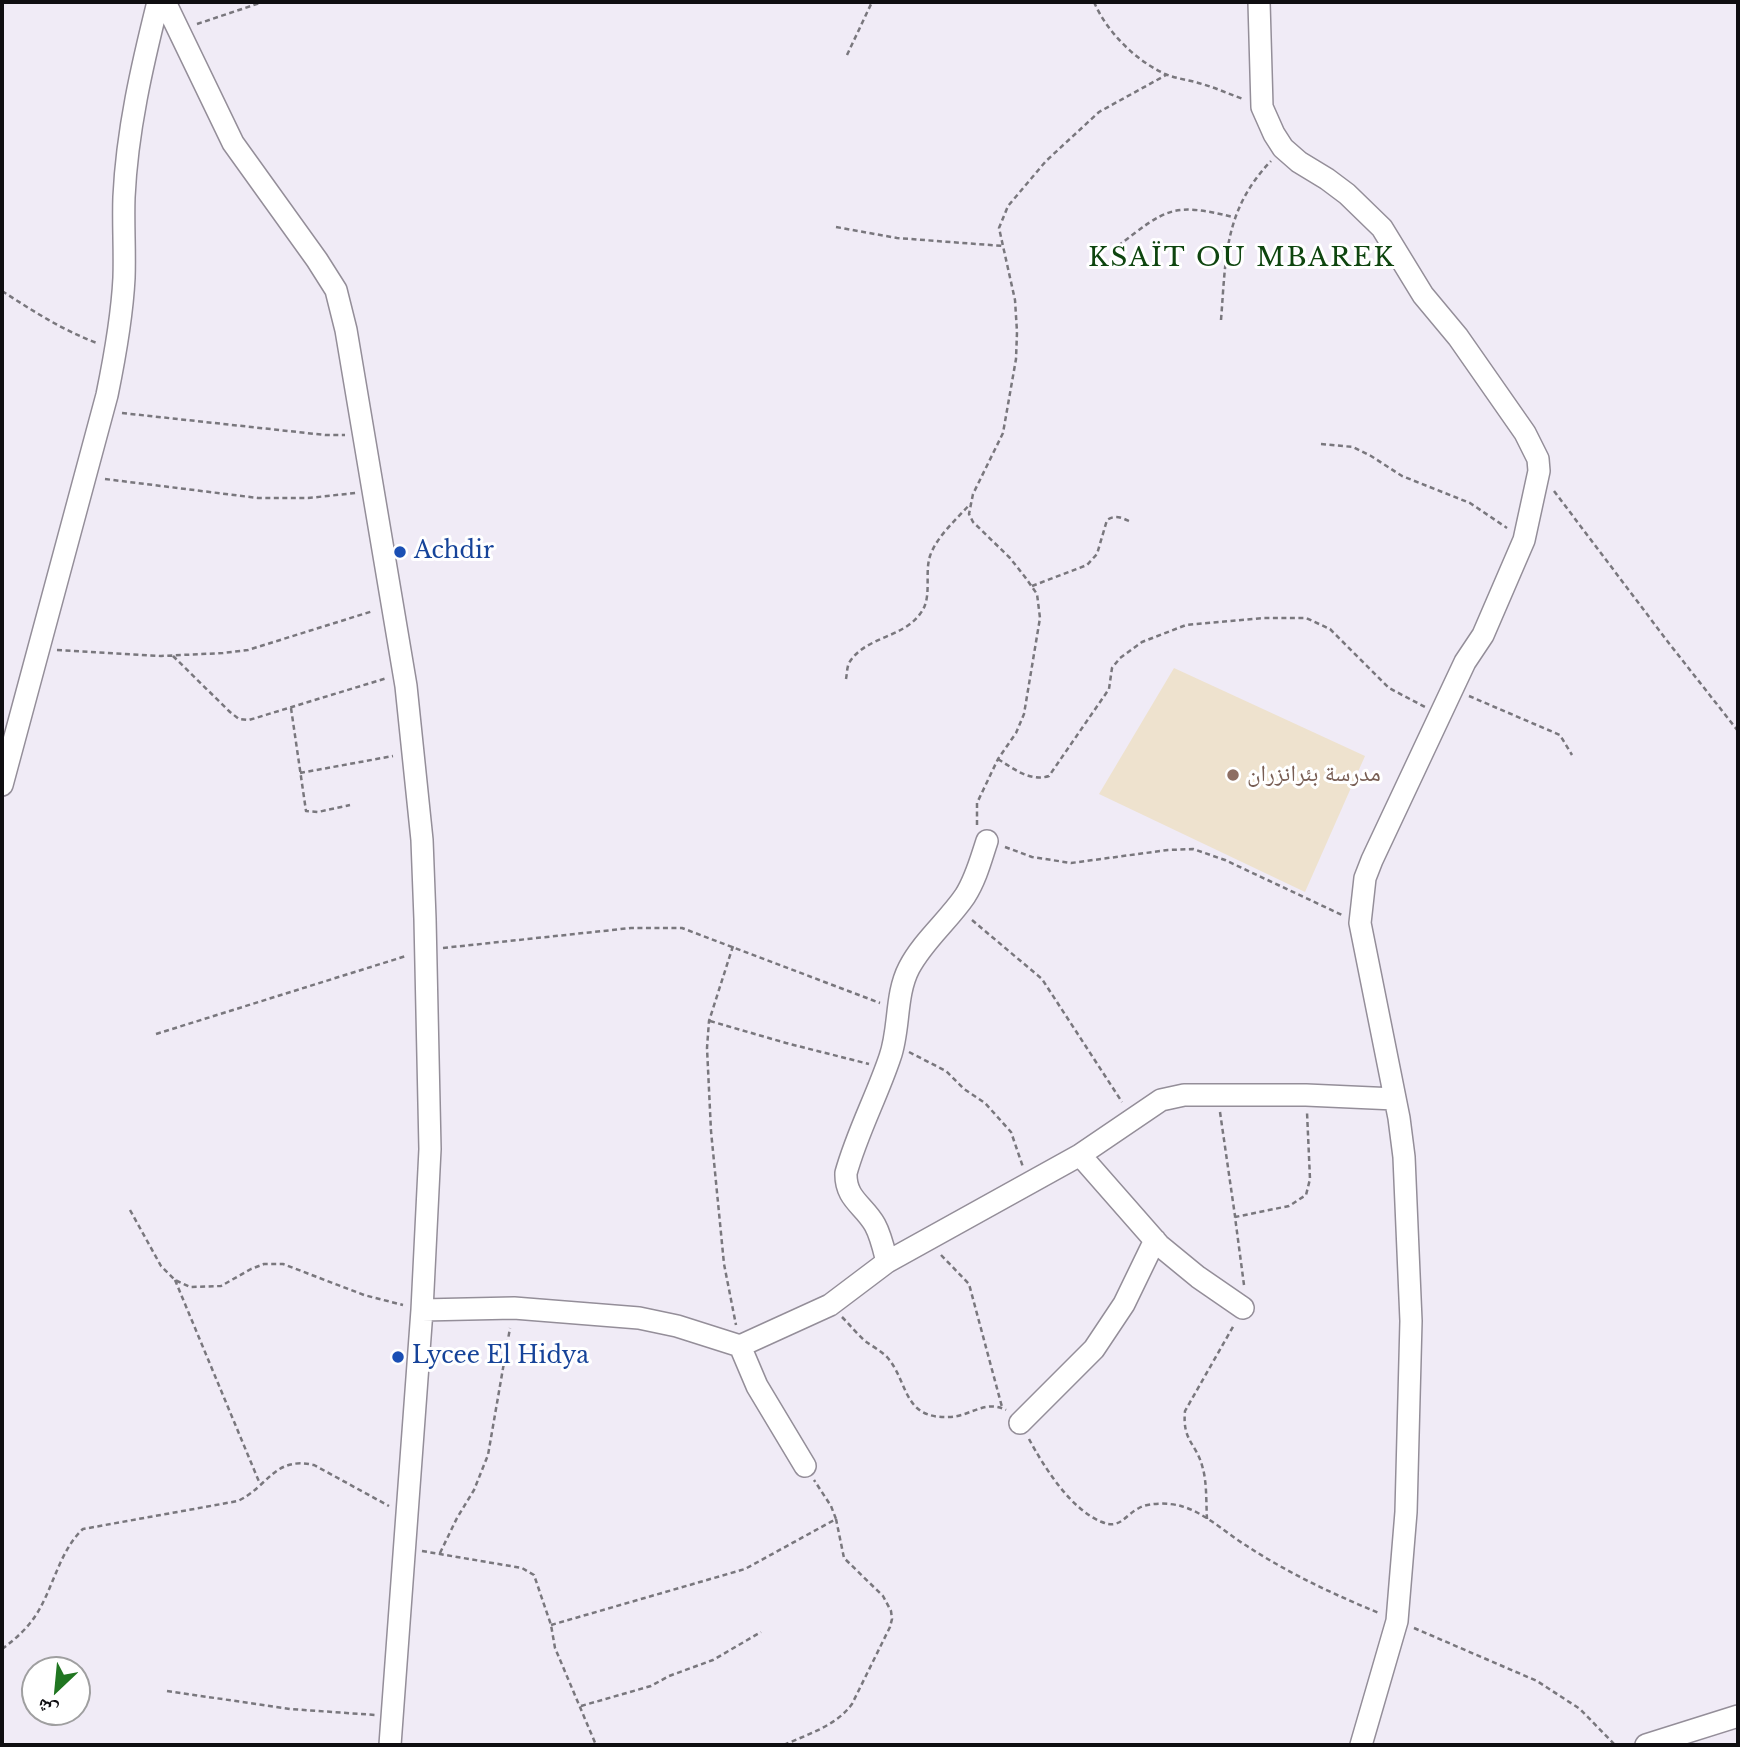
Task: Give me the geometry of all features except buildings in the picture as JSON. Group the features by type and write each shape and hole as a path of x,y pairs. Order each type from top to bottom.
{"street":[{"path":"2,785 117,350 124,277 124,196 130,144 137,91 158,2"},
{"path":"164,2 180,29 206,91 233,144 336,290 346,330 404,673 422,840 430,1149 422,1310 390,1745"},
{"path":"1259,2 1262,107 1274,134 1298,163 1347,194 1381,228 1423,295 1458,337 1525,433 1538,459 1539,471 1524,540 1497,604 1452,688 1365,878 1360,923 1395,1099 1407,1184 1411,1321 1406,1512 1397,1621 1361,1745"},
{"path":"887,1262 877,1227 852,1198 846,1181 849,1162 894,1044 902,988 909,968 973,880 987,841"},
{"path":"422,1310 514,1308 639,1318 677,1326 740,1346 830,1305 887,1262 1080,1155 1161,1100 1184,1095 1395,1099"},
{"path":"1080,1155 1155,1240 1198,1277 1243,1308"},
{"path":"1020,1423 1094,1349 1124,1304 1155,1240"},
{"path":"740,1346 757,1386 805,1466"},
{"path":"1646,1745 1738,1716"}],"path":[{"path":"180,29 263,2"},
{"path":"847,55 872,2"},
{"path":"1094,2 1111,31 1133,53 1166,75 1203,84 1262,107"},
{"path":"1166,75 1099,112 1046,161 1008,206 999,228 1015,300 1016,359 1003,433 973,494 970,514 972,522 1010,558 1037,594 1040,618 1032,680 1024,714 977,803 977,823 980,834 987,841 1031,857 1071,863 1193,849 1225,860 1360,923"},
{"path":"1220,320 1233,217 1259,173 1283,148"},
{"path":"1118,246 1152,220 1184,208 1233,217"},
{"path":"836,227 897,238 1003,246"},
{"path":"2,291 72,334 117,350"},
{"path":"103,411 312,434 363,435"},
{"path":"1321,444 1353,447 1402,476 1470,503 1524,540"},
{"path":"1539,471 1738,731"},
{"path":"85,475 128,483 258,498 308,498 373,491"},
{"path":"846,679 849,663 859,653 910,626 922,612 927,601 926,576 930,555 943,534 970,504"},
{"path":"1031,586 1087,565 1097,554 1107,520 1113,516 1131,522"},
{"path":"40,649 172,655 248,650 393,605"},
{"path":"998,759 1025,776 1049,776 1109,689 1112,668 1120,658 1142,642 1167,631 1186,625 1220,621 1307,618 1330,629 1390,688 1440,716"},
{"path":"172,655 239,719 249,720 404,673"},
{"path":"1452,688 1548,729 1560,736 1572,755"},
{"path":"290,708 306,811 318,812 349,805"},
{"path":"300,773 412,752"},
{"path":"954,909 975,922 1042,979 1133,1118"},
{"path":"156,1034 426,950 584,932 661,927 682,928 900,1011"},
{"path":"733,946 709,1021 707,1048 711,1130 724,1264 740,1346"},
{"path":"709,1021 786,1044 886,1067"},
{"path":"894,1044 946,1071 964,1089 985,1103 1011,1132 1029,1184"},
{"path":"1218,1095 1235,1217"},
{"path":"130,1210 161,1266 175,1280 190,1287 221,1286 264,1264 283,1264 364,1295 422,1310"},
{"path":"933,1237 942,1257 969,1284 1002,1407"},
{"path":"175,1280 261,1485"},
{"path":"830,1305 863,1340 886,1357 895,1368 907,1399 918,1409 939,1417 951,1418 991,1405 1002,1407 1020,1423 1049,1474 1087,1513 1102,1522 1122,1522 1139,1508 1157,1504 1182,1506 1207,1519 1252,1550 1343,1598 1537,1681 1580,1709 1615,1745"},
{"path":"440,1554 474,1490 488,1455 514,1308"},
{"path":"2,1649 25,1630 39,1611 69,1548 83,1529 238,1501 250,1495 287,1463 307,1463 342,1479 407,1516"},
{"path":"784,1745 830,1725 844,1715 890,1627 891,1611 883,1596 844,1558 831,1506 805,1466"},
{"path":"551,1625 744,1569 836,1519"},
{"path":"405,1548 522,1568 534,1575 551,1625 555,1648 596,1745"},
{"path":"581,1706 651,1686 669,1676 713,1660 761,1632"},
{"path":"167,1691 290,1709 392,1717"}],"shaded area":[{"name":"مدرسة بئرانزران","path":"1174,668 1365,756 1305,892 1099,794"}],"place":[{"name":"Achdir","path":"400,552"},
{"name":"مدرسة بئرانزران","path":"1233,775"},
{"name":"Lycee El Hidya","path":"398,1357"}],"district":[{"name":"KSAÏT OU MBAREK","path":"1242,259"}]}
